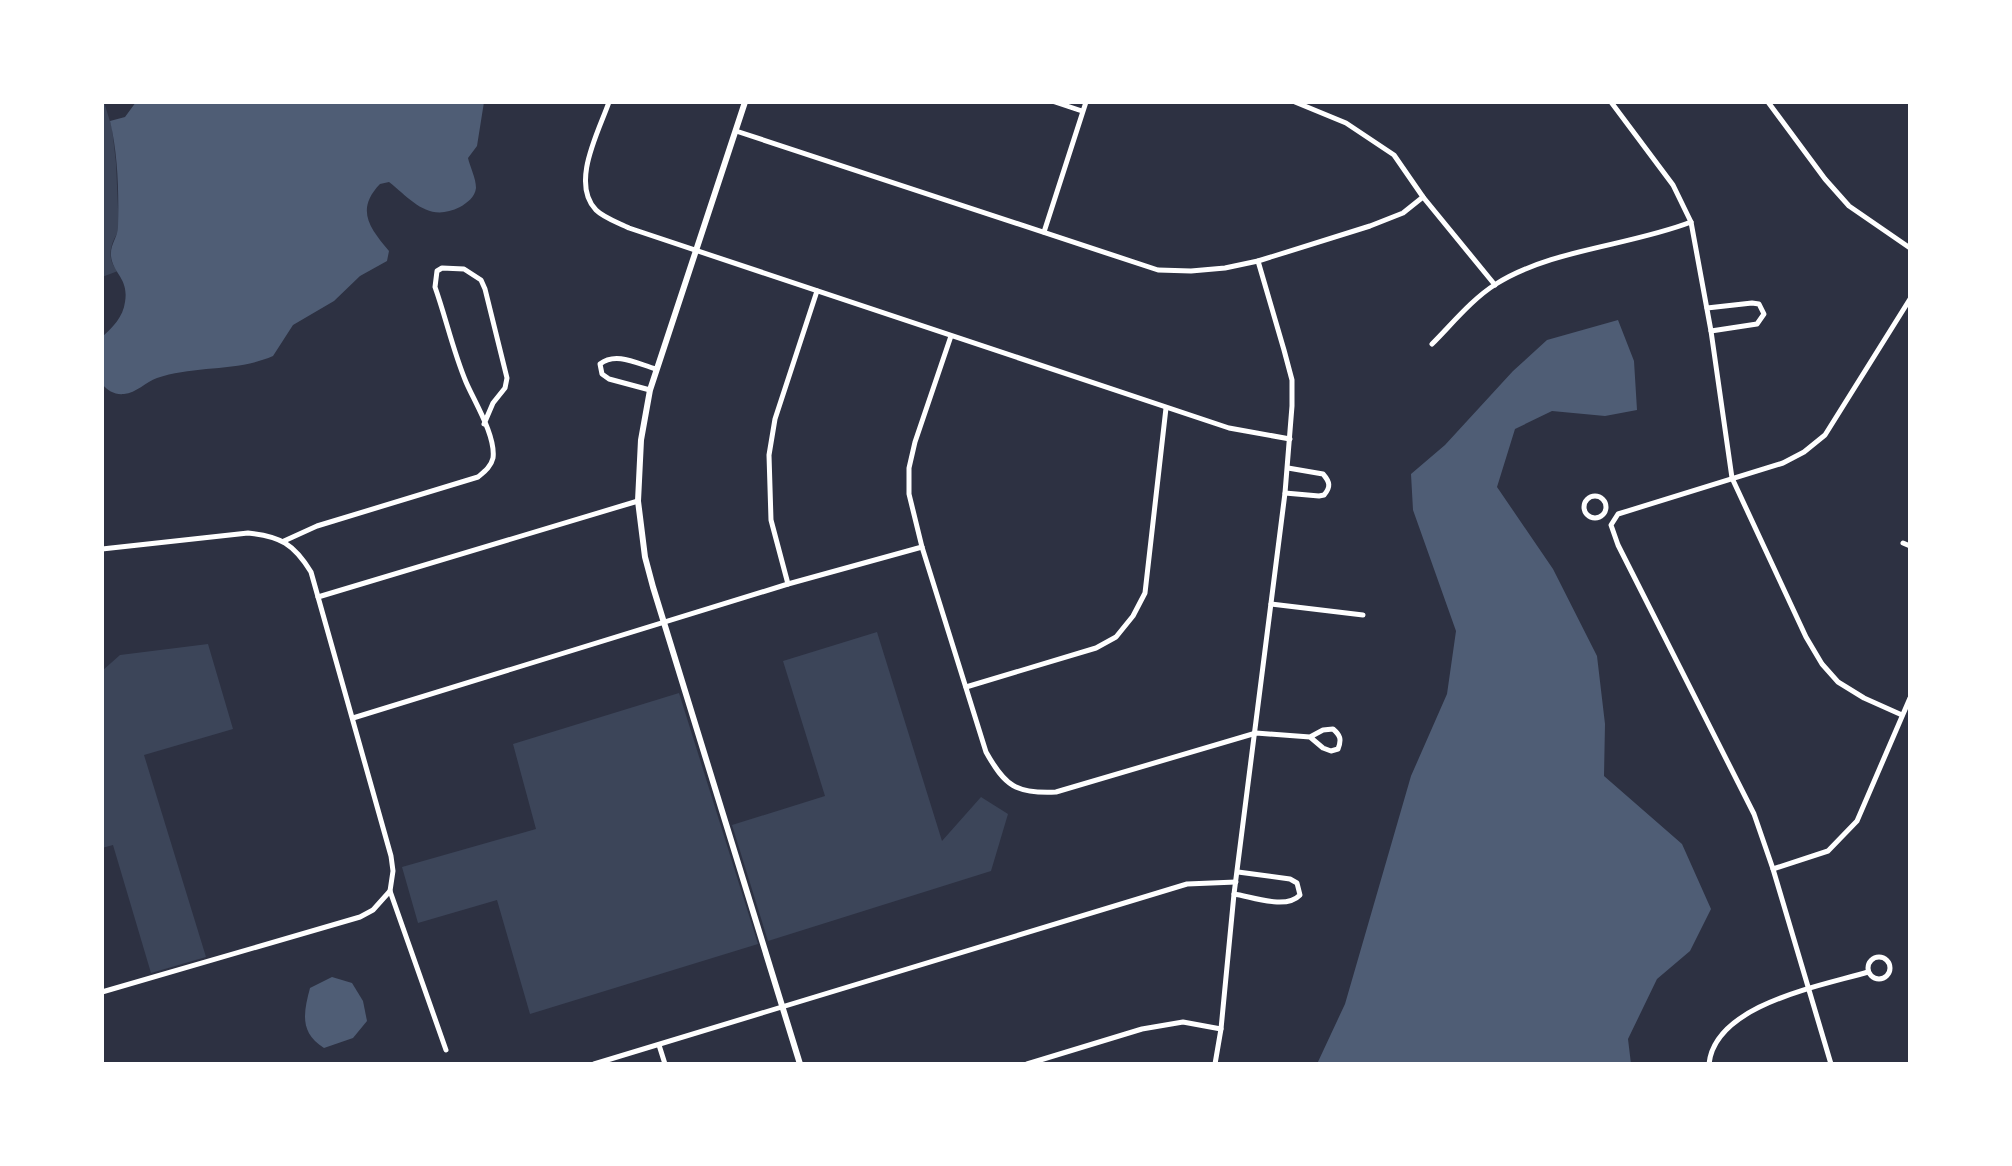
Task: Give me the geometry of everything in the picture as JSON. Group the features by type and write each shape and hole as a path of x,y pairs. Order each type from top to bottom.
{"street":[{"path":"609,102 585,179 588,197 595,209 629,228 1166,408 1229,428 1290,439"},
{"path":"745,102 650,390 641,440 638,501 645,557 663,625 800,1064"},
{"path":"1055,102 1082,111"},
{"path":"1044,232 1086,102"},
{"path":"1295,102 1346,123 1394,155 1423,197 1495,285"},
{"path":"1611,102 1673,185 1691,222 1711,331 1732,478 1806,637 1822,664 1838,682 1902,715"},
{"path":"1768,102 1849,206 1910,248"},
{"path":"736,131 1158,270 1225,268 1258,261 1370,226 1403,213 1423,197"},
{"path":"1432,344 1495,285 1533,266 1663,233 1691,222"},
{"path":"1215,1064 1290,439 1292,380 1258,261"},
{"path":"284,541 317,526 478,477 493,459 484,424 467,384 435,287 437,271 442,268 464,269 475,276 485,289 491,308 507,368 507,384 493,403 484,424"},
{"path":"788,584 771,520 769,455 775,419 817,290"},
{"path":"1605,513 1606,504 1601,497 1593,496 1586,501 1584,509 1589,516 1598,518 1605,513 1617,516 1783,463 1804,452 1825,435 1910,299"},
{"path":"1707,308 1752,303 1759,304 1764,314 1757,324 1711,331"},
{"path":"951,336 915,442 909,468 909,494 922,547 986,752 1000,777 1019,789 1036,793 1056,792 1256,733 1310,737 1333,729 1340,734 1341,742 1338,749 1331,751 1310,737"},
{"path":"650,390 609,379 602,374 600,364 617,357 656,369"},
{"path":"966,687 1096,648 1116,637 1133,616 1145,593 1166,408"},
{"path":"1285,493 1319,496 1324,495 1329,487 1329,480 1323,474 1288,468"},
{"path":"318,597 638,501"},
{"path":"1617,516 1611,525 1618,545 1754,814 1831,1064"},
{"path":"102,549 248,533 284,541 301,555 311,572 391,856 393,871 390,891 446,1050"},
{"path":"1903,543 1910,546"},
{"path":"353,718 788,584 922,547"},
{"path":"1271,604 1363,615"},
{"path":"1773,869 1828,851 1857,821 1910,698"},
{"path":"1234,894 1283,902 1293,901 1300,895 1297,883 1290,879 1238,872"},
{"path":"594,1064 1187,884 1236,882"},
{"path":"102,992 360,917 373,910 390,891"},
{"path":"1876,958 1884,959 1890,965 1889,974 1882,979 1874,978 1868,972 1869,963 1876,958"},
{"path":"1709,1064 1721,1037 1754,1008 1868,972"},
{"path":"1027,1064 1142,1029 1169,1024 1183,1022 1221,1029"},
{"path":"659,1045 665,1064"}],"shaded area":[{"path":"102,102 112,128 119,231 111,251 112,262 118,271 102,277"},
{"path":"136,102 484,102 477,146 468,158 476,188 470,199 460,207 439,212 421,207 389,182 380,184 372,193 367,211 371,227 389,251 387,261 360,276 334,301 293,325 273,356 245,364 171,374 137,390 115,393 102,384 102,337 120,317 126,294 111,256 118,231 118,201 110,121 125,117"},
{"path":"1618,320 1634,361 1637,410 1605,416 1552,411 1515,429 1497,487 1553,569 1597,656 1605,724 1604,776 1682,844 1711,909 1690,951 1657,979 1628,1039 1631,1064 1317,1064 1345,1004 1411,776 1447,694 1456,631 1413,510 1411,474 1445,445 1513,371 1547,340"},
{"path":"877,632 942,841 981,797 1008,814 991,871 768,941 732,825 825,796 783,661"},
{"path":"208,644 233,729 144,755 206,957 151,973 113,845 102,848 102,671 120,655"},
{"path":"679,693 758,944 530,1014 497,900 418,923 402,867 536,829 513,744"},
{"path":"332,977 352,983 363,1001 367,1021 353,1038 324,1048 307,1029 306,1006 310,988"}]}
